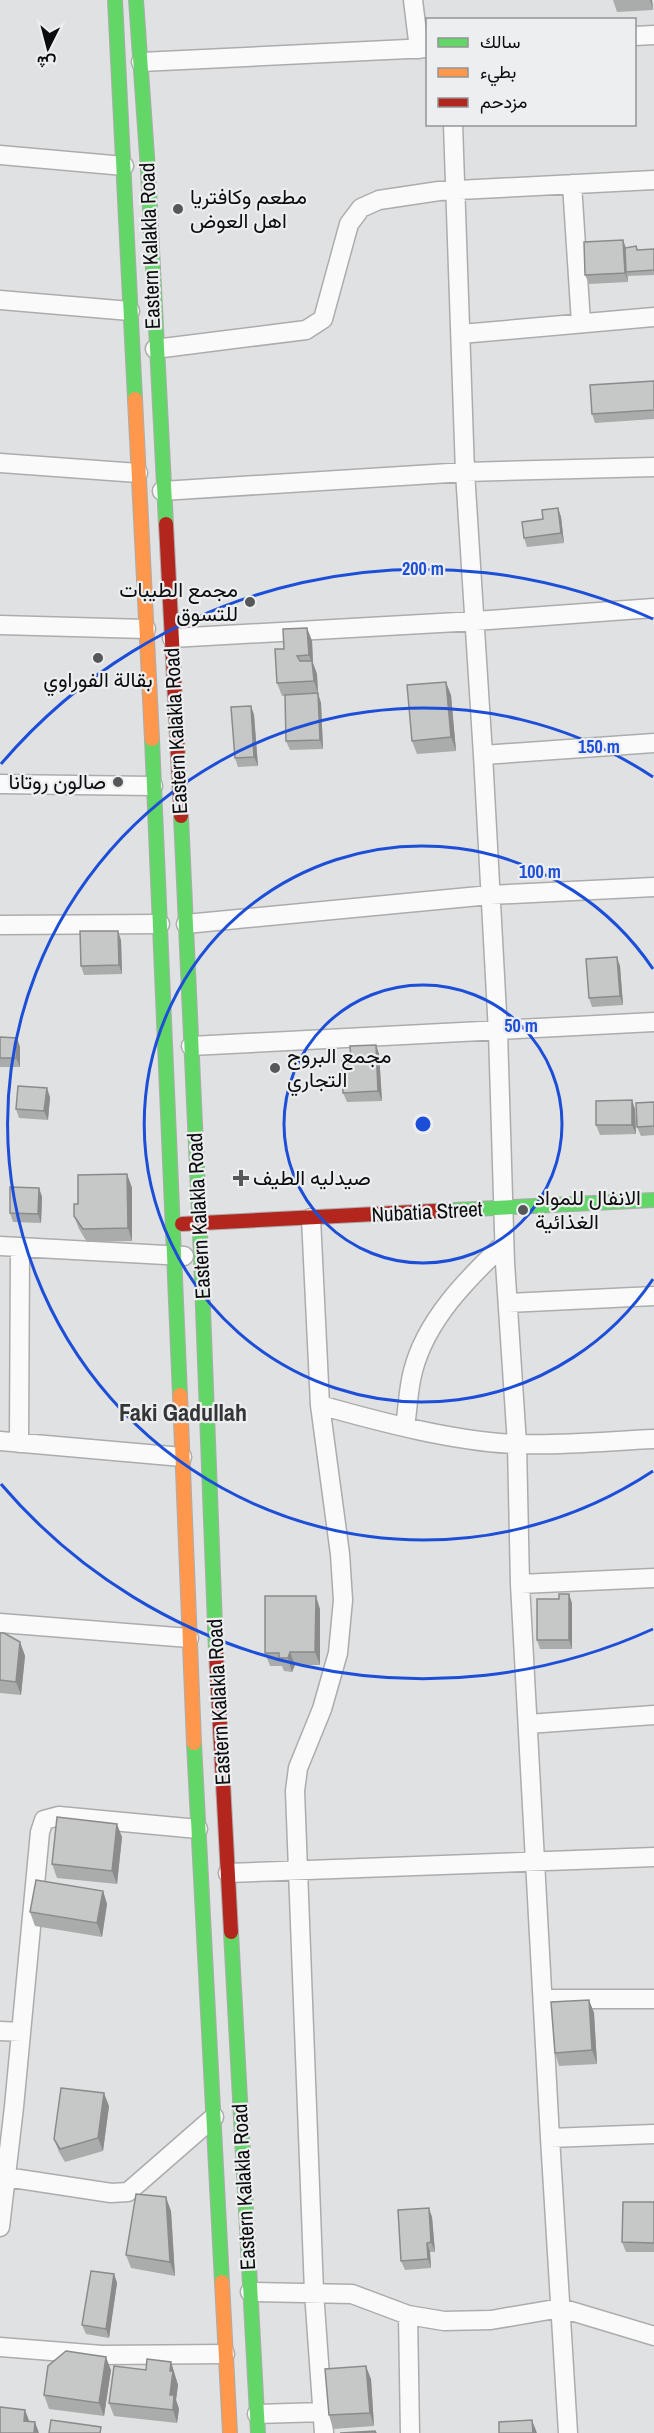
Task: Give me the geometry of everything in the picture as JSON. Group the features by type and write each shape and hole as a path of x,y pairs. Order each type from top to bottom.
{"street":[{"name":"Eastern Kalakla Road","path":"115,0 160,924 198,1829 230,2433"},
{"path":"141,62 423,48 413,0"},
{"name":"Eastern Kalakla Road","path":"131,1 141,62 162,491 172,638 201,1256 215,1639 258,2433"},
{"path":"636,36 654,35"},
{"path":"453,126 465,471 498,1032 502,1208 517,1444 520,1584 568,2433"},
{"path":"0,155 124,166"},
{"path":"155,349 306,330 322,319 349,224 361,208 379,200 456,190 654,180"},
{"path":"572,184 581,323"},
{"path":"0,300 130,311"},
{"path":"461,334 654,317"},
{"path":"0,463 138,473"},
{"path":"162,491 465,471 654,467"},
{"path":"172,638 475,621 654,608"},
{"path":"0,625 146,629"},
{"path":"483,755 654,743"},
{"path":"0,784 153,786"},
{"path":"186,924 490,895 654,887"},
{"path":"0,925 160,924"},
{"path":"191,1046 356,1036 498,1032 654,1022"},
{"name":"Nubatia Street","path":"173,1225 654,1200"},
{"path":"311,1218 320,1405 340,1554 343,1600 338,1653 322,1709 298,1768 295,1791 314,2292 324,2433"},
{"path":"405,1426 413,1371 422,1346 442,1313 467,1280 504,1244"},
{"path":"0,1246 201,1256"},
{"path":"19,1443 20,1247"},
{"path":"508,1303 654,1296"},
{"path":"320,1405 470,1439 517,1444 654,1439"},
{"path":"0,1441 182,1457"},
{"path":"520,1584 654,1578"},
{"path":"0,1623 189,1638"},
{"path":"528,1724 654,1715"},
{"path":"0,2227 40,1832 44,1820 59,1816 198,1829"},
{"path":"228,1873 654,1857"},
{"path":"543,1999 654,1999"},
{"path":"0,2031 21,2032"},
{"path":"6,2177 111,2193 128,2192 214,2117"},
{"path":"550,2138 654,2134"},
{"path":"250,2292 352,2294 408,2315 444,2321 491,2320 561,2308 654,2336"},
{"path":"408,2315 410,2433"},
{"path":"0,2348 102,2355 225,2354"},
{"path":"257,2414 323,2412"}],"building":[{"path":"623,240 625,273 585,275 584,242"},
{"path":"636,246 637,250 654,249 654,270 626,272 625,248"},
{"path":"654,381 654,410 592,414 590,385"},
{"path":"558,508 561,533 524,538 522,522 543,519 542,510"},
{"path":"307,628 309,655 297,656 300,661 312,661 314,681 277,683 275,649 284,649 283,629"},
{"path":"446,682 451,737 412,741 407,685"},
{"path":"318,693 320,740 286,741 285,695"},
{"path":"251,706 254,757 235,758 231,707"},
{"path":"80,931 118,931 119,965 81,966"},
{"path":"617,957 620,996 589,998 586,959"},
{"path":"0,1037 17,1038 16,1058 0,1058"},
{"path":"376,1045 378,1091 343,1093 342,1061 351,1060 350,1046"},
{"path":"18,1086 47,1088 44,1111 16,1109"},
{"path":"632,1100 632,1125 596,1125 596,1101"},
{"path":"654,1102 654,1126 637,1127 636,1103"},
{"path":"127,1174 128,1228 83,1229 74,1216 74,1204 78,1204 78,1175"},
{"path":"10,1187 39,1188 38,1214 10,1213"},
{"path":"559,1594 569,1594 569,1640 537,1640 537,1599 559,1599"},
{"path":"265,1596 316,1596 315,1652 290,1652 288,1658 279,1658 279,1653 265,1653"},
{"path":"0,1633 20,1642 16,1682 0,1680"},
{"path":"57,1817 117,1824 112,1871 52,1864"},
{"path":"36,1880 103,1891 97,1923 30,1912"},
{"path":"589,2000 592,2050 555,2053 551,2002"},
{"path":"61,2088 104,2093 98,2138 60,2149 54,2139"},
{"path":"136,2194 166,2197 170,2262 126,2255"},
{"path":"623,2202 654,2202 654,2243 622,2242"},
{"path":"429,2208 431,2242 427,2243 428,2259 401,2261 398,2210"},
{"path":"91,2271 114,2274 106,2329 82,2325"},
{"path":"66,2351 106,2357 99,2403 44,2395 48,2366"},
{"path":"147,2359 171,2362 170,2371 173,2371 170,2395 174,2395 173,2410 109,2403 114,2366 146,2370"},
{"path":"366,2366 370,2413 329,2415 325,2369"},
{"path":"0,2407 25,2410 24,2421 35,2422 34,2433 0,2433"},
{"path":"51,2420 101,2427 100,2433 49,2433"},
{"path":"532,2420 533,2433 499,2433 499,2422"},
{"path":"375,2431 376,2433 340,2433"}],"traffic: fast":[{"path":"115,0 135,399"},
{"path":"136,0 148,170 166,524"},
{"path":"152,739 180,1395"},
{"path":"181,816 216,1652"},
{"path":"434,1211 654,1200"},
{"path":"194,1743 222,2282"},
{"path":"231,1932 258,2433"}],"traffic: slow":[{"path":"135,399 152,739"},
{"path":"180,1395 194,1743"},
{"path":"222,2282 230,2433"}],"traffic: jam":[{"path":"166,524 181,816"},
{"path":"182,1224 434,1211"},
{"path":"216,1652 231,1932"}],"place":[{"name":"مطعم وكافتريا اهل العوض","path":"178,209"},
{"name":"مجمع الطيبات للتسوق","path":"250,602"},
{"name":"بقالة الفوراوي","path":"98,658"},
{"name":"صالون روتانا","path":"118,782"},
{"name":"مجمع البروج التجاري","path":"275,1068"},
{"name":"صيدليه الطيف","path":"241,1178"},
{"name":"الانفال للمواد الغذائية","path":"523,1210"}],"district":[{"name":"Faki Gadullah","path":"183,1413"}]}
